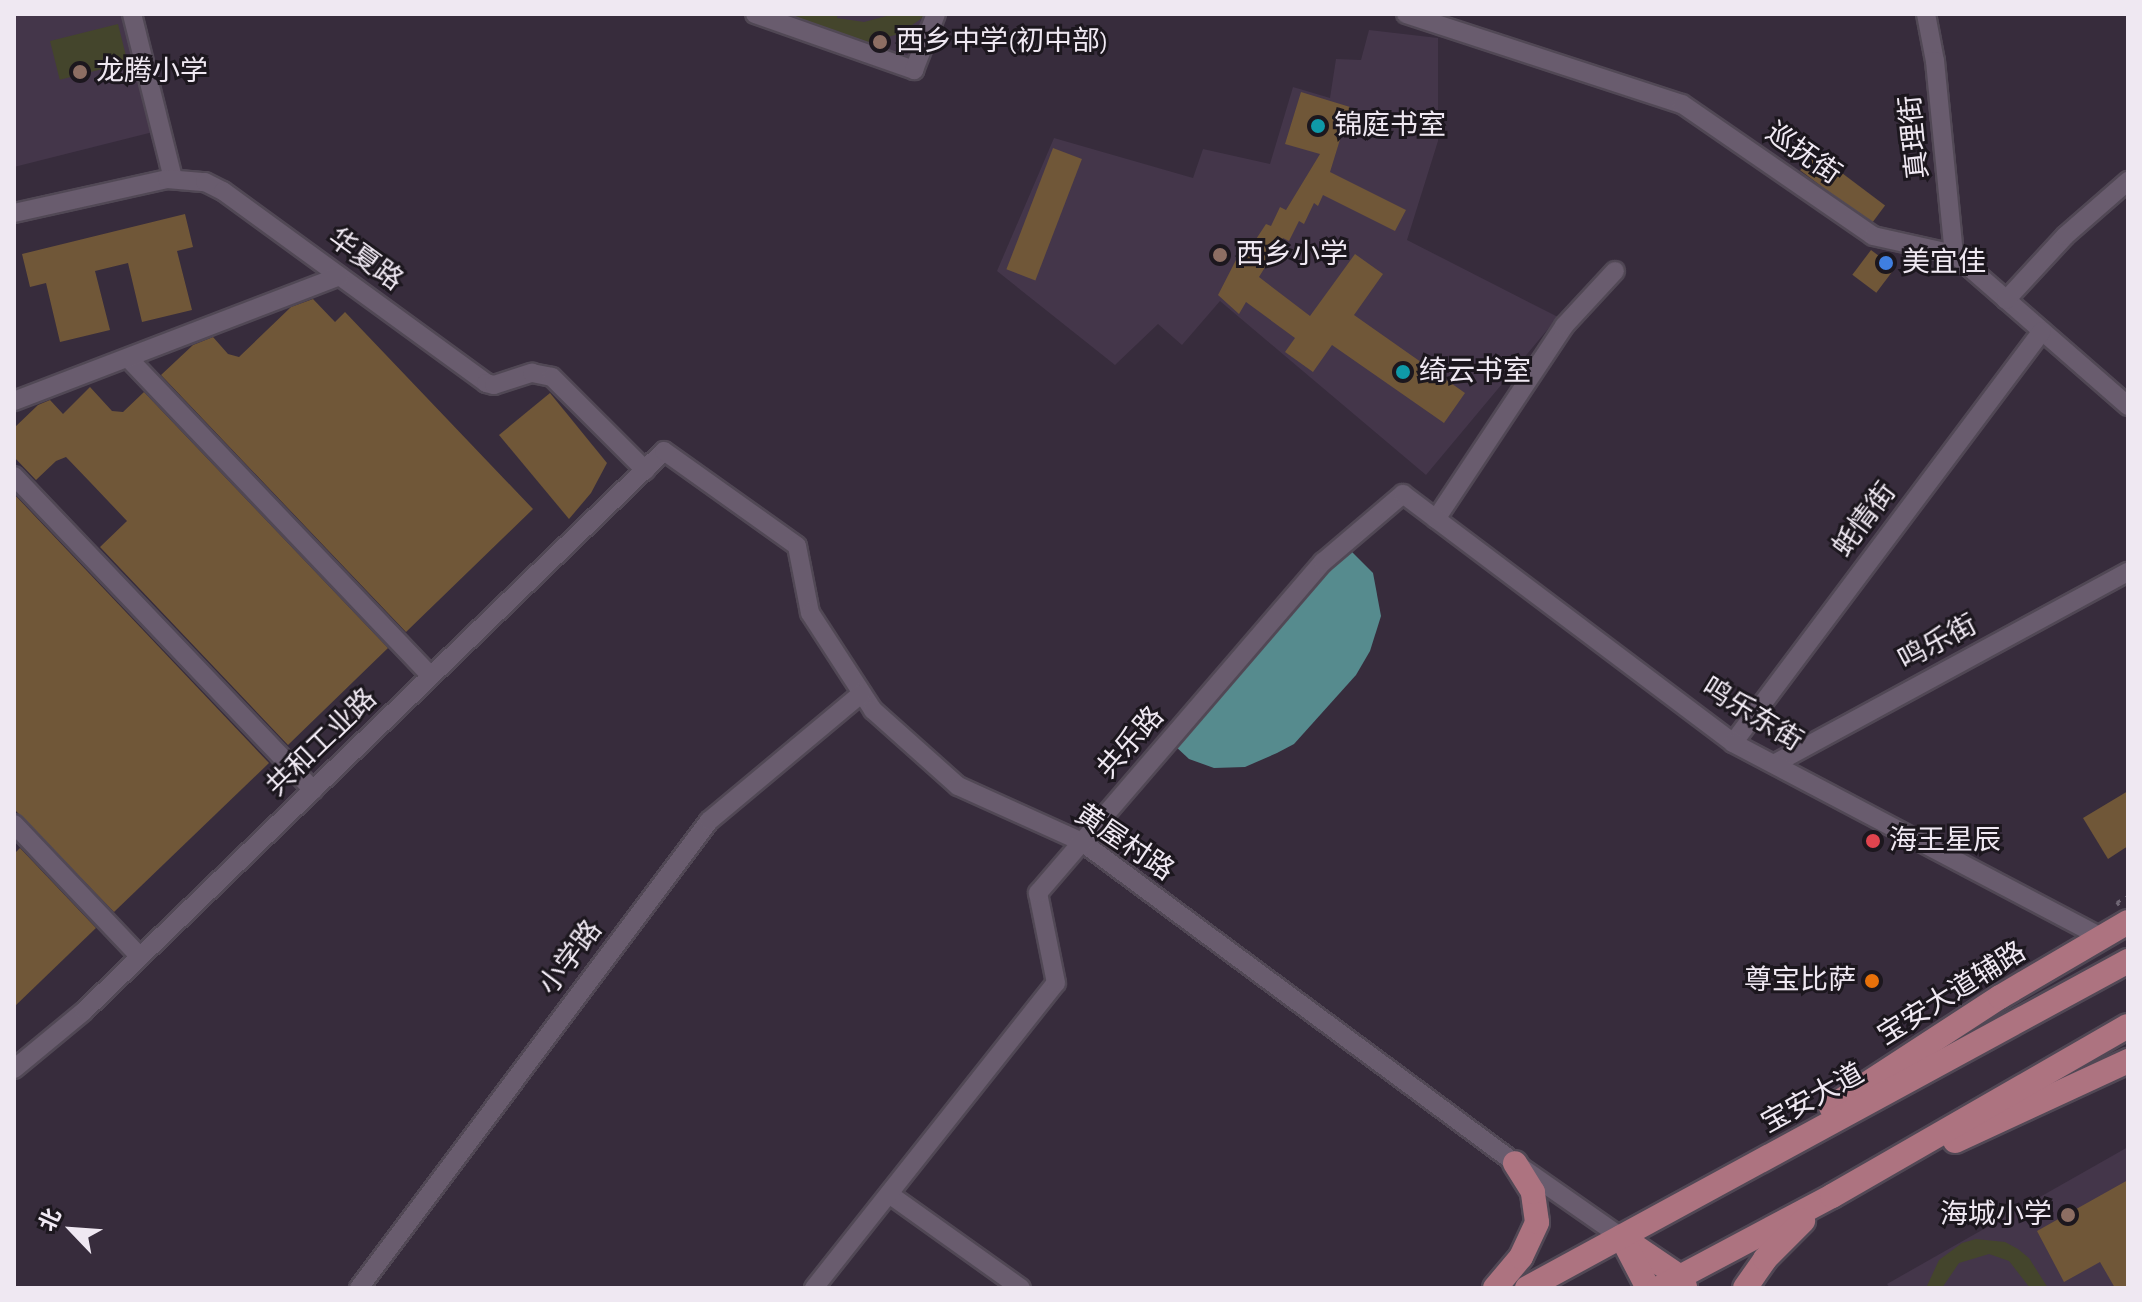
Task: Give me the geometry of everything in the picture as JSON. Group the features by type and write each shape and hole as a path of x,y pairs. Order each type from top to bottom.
{"main road":[{"name":"宝安大道辅路","path":"1691,1200 1947,1030 2128,922"},
{"name":"宝安大道","path":"1527,1288 2128,961"},
{"path":"1621,1237 1675,1284 2128,1026"},
{"path":"1745,1288 1783,1238 1832,1196 2128,1061"},
{"path":"1495,1288 1521,1257 1537,1222 1533,1192 1515,1163"},
{"path":"1621,1237 1648,1288"}],"street":[{"path":"132,14 173,178"},
{"path":"755,14 914,70 936,14"},
{"name":"巡抚街","path":"1406,14 1682,104 1873,236 1954,254 2128,406"},
{"name":"真理街","path":"1926,14 1935,61 1954,254"},
{"name":"华夏路","path":"14,213 173,178 205,182 223,191 486,383 494,385 532,373 552,377 645,470"},
{"path":"2006,300 2065,236 2128,181"},
{"path":"1436,519 1564,326 1615,271"},
{"path":"14,401 339,276"},
{"name":"蚝情街","path":"1733,743 2042,331"},
{"path":"128,358 431,676"},
{"name":"共和工业路","path":"14,1069 74,1020 664,451"},
{"name":"黄屋村路","path":"664,451 797,546 810,613 873,710 958,786 1082,842 1515,1163 1621,1237"},
{"path":"14,476 313,790"},
{"name":"鸣乐东街","path":"1403,494 1733,743 2101,937"},
{"name":"共乐路","path":"814,1288 1056,983 1038,893 1323,562 1403,494"},
{"name":"鸣乐街","path":"1774,764 2128,572"},
{"name":"小学路","path":"359,1288 709,821 862,693"},
{"path":"14,824 140,957"},
{"path":"889,1194 1021,1288"}],"shaded area":[{"name":"龙腾小学","path":"14,14 132,14 161,130 14,167"},
{"name":"西乡中学(初中部)","path":"755,14 936,14 914,70"},
{"path":"768,14 838,14 837,18 864,22 894,14 928,14 899,34 864,43 847,41"},
{"path":"118,24 128,63 60,80 50,41"},
{"name":"西乡小学","path":"1369,30 1438,38 1438,141 1407,240 1558,317 1426,475 1220,301 1182,345 1158,324 1115,365 997,271 1054,138 1193,178 1203,149 1270,164 1293,87 1330,98 1336,59 1361,60"},
{"path":"1351,551 1373,573 1381,616 1370,651 1356,675 1294,744 1277,753 1245,767 1214,768 1189,759 1174,745 1331,566"},
{"name":"海城小学","path":"2128,1147 2128,1288 1890,1288 1887,1284"},
{"path":"1976,1239 2005,1242 2018,1249 2029,1258 2048,1288 2030,1288 2009,1261 1989,1254 1959,1263 1942,1288 1926,1288 1939,1260 1962,1243"}],"building":[{"path":"1301,92 1350,107 1330,172 1406,210 1395,231 1323,195 1318,206 1314,203 1304,224 1299,221 1289,241 1283,238 1259,277 1310,316 1355,254 1383,274 1354,315 1465,393 1444,423 1332,345 1313,372 1285,352 1295,338 1246,302 1239,314 1218,295 1236,260 1241,262 1266,224 1271,226 1280,207 1286,210 1320,154 1285,144"},
{"path":"1053,148 1082,159 1035,280 1006,269"},
{"path":"1814,152 1885,206 1871,224 1800,170"},
{"path":"185,214 193,247 177,251 192,310 142,322 128,263 95,271 110,330 60,342 46,283 30,287 22,254"},
{"path":"1871,250 1895,268 1876,293 1852,275"},
{"path":"313,299 335,322 345,312 533,509 406,632 161,375 193,345 213,337 228,354 239,357 291,307"},
{"path":"90,387 112,411 123,412 144,392 388,648 288,745 100,547 127,521 90,482 66,457 56,461 36,480 14,457 14,428 38,405 50,400 63,414"},
{"path":"550,393 607,463 591,493 569,519 499,435"},
{"path":"14,494 269,763 114,912 14,809"},
{"path":"2128,791 2128,846 2108,859 2083,818"},
{"path":"20,848 96,928 14,1007 14,854"},
{"path":"2128,1180 2128,1288 2115,1288 2100,1262 2064,1282 2037,1231"}],"place":[{"name":"西乡中学(初中部)","path":"880,42"},
{"name":"龙腾小学","path":"80,72"},
{"name":"锦庭书室","path":"1318,126"},
{"name":"西乡小学","path":"1220,255"},
{"name":"美宜佳","path":"1886,263"},
{"name":"绮云书室","path":"1403,372"},
{"name":"海王星辰","path":"1873,841"},
{"name":"尊宝比萨","path":"1872,981"},
{"name":"海城小学","path":"2068,1215"}]}
